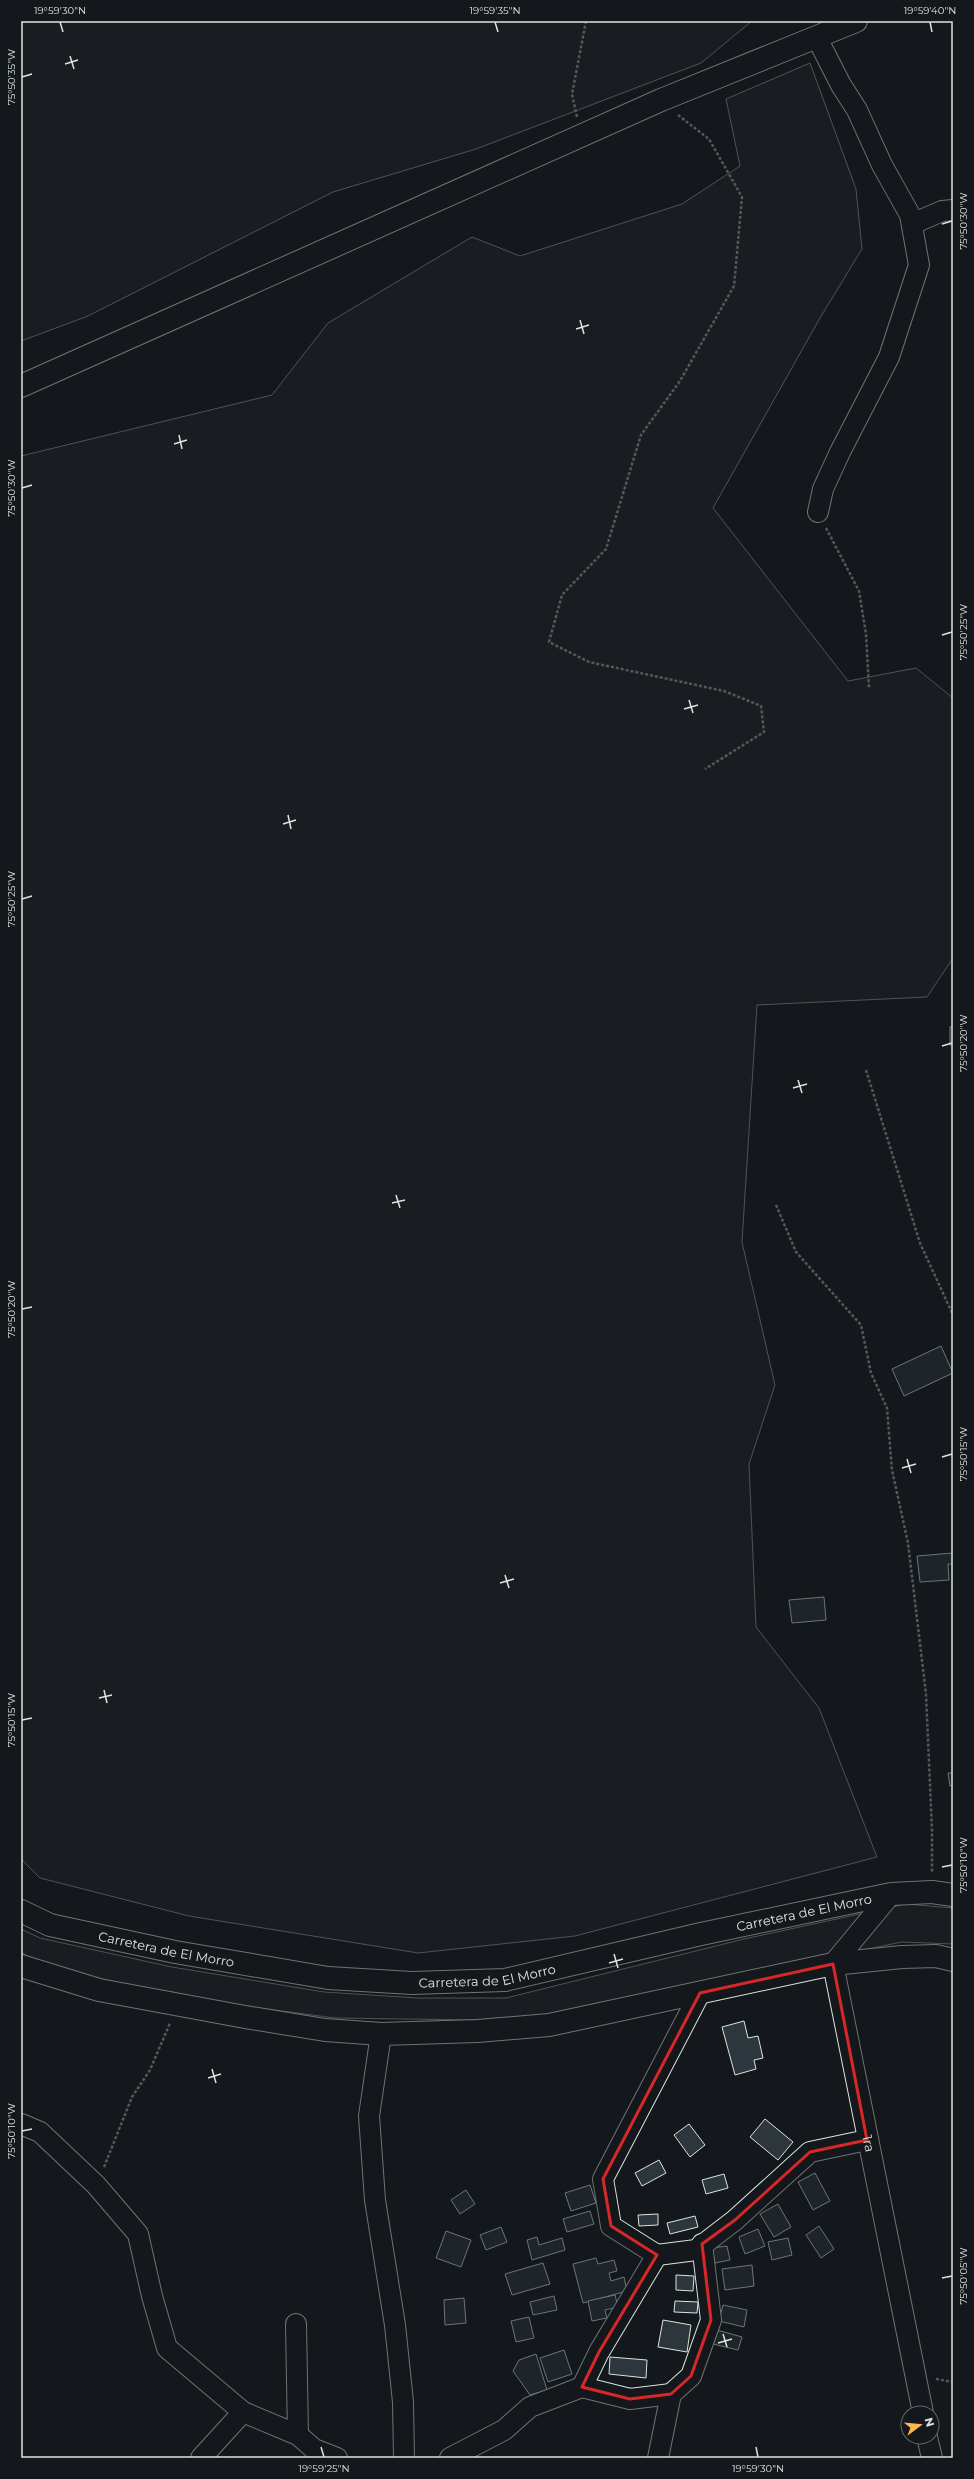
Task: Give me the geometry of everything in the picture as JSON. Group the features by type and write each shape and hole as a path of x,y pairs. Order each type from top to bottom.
{"main road":[{"path":"21,386 661,100 856,21"},
{"name":"Carretera de El Morro","path":"21,1912 50,1925 175,1952 328,1978 412,1983 505,1980 701,1934 891,1894 932,1892 953,1895"},
{"path":"22,1968 99,1990 325,2030 381,2034 478,2031 549,2025 833,1964 902,1957 936,1956 953,1960"}],"street":[{"path":"817,38 841,85 866,128 882,165 910,215 920,265 889,357 840,452 823,489 818,512"},
{"path":"912,224 942,211 953,210"},
{"path":"833,1964 891,1894"},
{"name":"1ra","path":"833,1964 867,2140 921,2405"},
{"path":"700,1993 604,2179 611,2226 657,2255 696,2250 735,2220 810,2152 867,2140"},
{"path":"381,2034 369,2116 375,2200 395,2325 403,2402 404,2458"},
{"path":"21,2124 40,2132 96,2185 138,2234 152,2296 167,2348 243,2412 298,2435 314,2450 337,2458"},
{"path":"450,2458 504,2430 530,2407 582,2386 630,2399 671,2394 691,2376 711,2320 702,2244"},
{"path":"582,2386 599,2352 657,2255"},
{"path":"296,2324 298,2435"},
{"path":"658,2458 671,2394"},
{"path":"201,2458 243,2412"},
{"path":"929,2445 932,2458"}],"path":[{"path":"581,137 572,94 586,21"},
{"path":"661,100 709,139 742,197 734,286 680,381 641,435 606,549 562,595 549,642 589,662 724,691 761,706 764,732 705,769"},
{"path":"818,512 860,591 866,634 869,688"},
{"path":"866,1070 920,1243 953,1315"},
{"path":"776,1205 796,1252 861,1325 871,1373 887,1408 892,1470 908,1543 926,1694 932,1830 932,1892"},
{"path":"96,2185 132,2097 150,2070 178,2004"}],"highlighted area":[{"path":"833,1964 867,2140 810,2152 735,2220 702,2244 711,2320 691,2376 671,2394 630,2399 582,2387 599,2352 657,2255 611,2226 603,2179 700,1993"}],"shaded area":[{"path":"21,21 752,21 701,63 476,149 333,192 88,316 21,341"},
{"path":"810,63 856,189 862,249 820,318 713,508 848,681 916,668 953,698 953,958 927,997 757,1005 742,1242 775,1385 749,1464 756,1627 819,1708 877,1857 575,1936 418,1953 189,1916 40,1878 21,1859 21,456 272,395 328,323 472,237 520,256 682,204 740,166 726,99"},
{"path":"906,1904 953,1908 953,1944 902,1942 551,2014 479,2020 335,2018 244,2006 94,1978 31,1958 21,1952 21,1929 40,1938 172,1967 324,1992 418,1998 506,1998 744,1939"}],"building":[{"path":"950,1027 953,1027 953,1045 950,1045"},
{"path":"941,1346 953,1373 904,1396 892,1369"},
{"path":"953,1553 953,1564 948,1564 949,1580 920,1582 917,1556"},
{"path":"824,1597 826,1620 792,1623 789,1600"},
{"path":"948,1773 953,1773 953,1785 950,1786"},
{"path":"744,2021 748,2038 758,2036 763,2058 754,2060 756,2069 735,2075 722,2027"},
{"path":"765,2119 793,2142 778,2160 750,2137"},
{"path":"689,2124 705,2145 690,2157 674,2135"},
{"path":"659,2160 666,2173 642,2186 635,2173"},
{"path":"815,2173 830,2201 813,2210 798,2182"},
{"path":"724,2174 728,2188 706,2194 702,2180"},
{"path":"590,2185 596,2203 571,2211 565,2193"},
{"path":"466,2190 475,2204 460,2214 451,2200"},
{"path":"778,2204 791,2227 774,2237 760,2214"},
{"path":"590,2211 594,2224 567,2232 563,2219"},
{"path":"658,2214 658,2225 639,2226 638,2215"},
{"path":"695,2216 698,2227 670,2234 667,2223"},
{"path":"819,2226 834,2249 821,2258 806,2235"},
{"path":"501,2227 507,2242 486,2250 480,2235"},
{"path":"758,2229 765,2246 745,2254 739,2237"},
{"path":"446,2231 471,2240 461,2267 436,2258"},
{"path":"537,2237 539,2245 562,2238 565,2250 532,2260 527,2240"},
{"path":"788,2238 792,2255 772,2260 768,2242"},
{"path":"727,2246 730,2260 715,2263 712,2248"},
{"path":"596,2258 598,2264 614,2260 617,2271 609,2273 611,2281 624,2277 627,2291 583,2303 573,2264"},
{"path":"543,2263 550,2284 512,2295 505,2274"},
{"path":"752,2265 754,2286 725,2290 722,2269"},
{"path":"676,2275 694,2276 693,2291 676,2290"},
{"path":"615,2295 618,2307 605,2310 607,2318 592,2321 588,2301"},
{"path":"554,2296 557,2310 533,2315 530,2302"},
{"path":"464,2298 466,2323 445,2325 444,2300"},
{"path":"675,2301 698,2302 697,2313 674,2312"},
{"path":"723,2305 747,2310 744,2327 719,2321"},
{"path":"529,2317 534,2338 516,2342 511,2321"},
{"path":"663,2320 691,2325 687,2352 658,2347"},
{"path":"717,2330 742,2337 738,2350 713,2344"},
{"path":"564,2350 572,2374 548,2382 540,2358"},
{"path":"536,2354 547,2390 530,2395 513,2371 519,2360"},
{"path":"610,2357 647,2360 646,2378 609,2374"}]}
